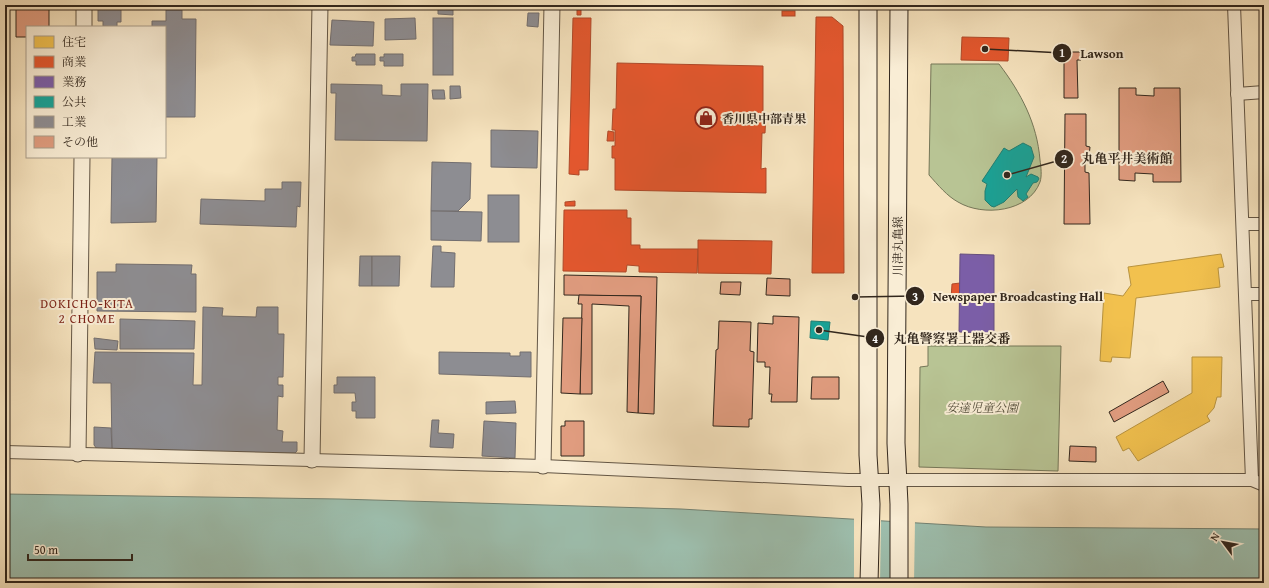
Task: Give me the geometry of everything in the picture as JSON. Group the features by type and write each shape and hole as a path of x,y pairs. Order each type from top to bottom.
{"main road":[{"path":"868,5 868,455 871,504 869,583"},
{"name":"川津丸亀線","path":"899,5 896,447 899,504 899,583"}],"street":[{"path":"84,5 84,26"},
{"path":"312,460 320,5"},
{"path":"543,466 552,5"},
{"path":"1234,5 1252,480"},
{"path":"1237,94 1264,92"},
{"path":"78,454 82,158"},
{"path":"1243,224 1264,224"},
{"path":"1246,294 1264,294"},
{"path":"5,452 543,466 870,480 1252,480 1264,485"}],"green space":[{"path":"931,64 999,64 1007,75 1027,109 1032,121 1038,146 1041,180 1034,192 1026,200 1004,209 992,210 968,207 950,197 929,175"},
{"name":"安達児童公園","path":"928,346 1061,346 1058,471 919,467 920,367 928,366"}],"shaded area":[{"path":"5,494 339,499 681,509 986,527 1264,529 1264,583 5,583"}],"pier":[{"path":"854,517 881,519 880,583 854,583"},
{"path":"891,520 915,521 914,583 890,583"}],"building: 住宅":[{"path":"1221,254 1224,267 1218,268 1220,287 1136,298 1130,358 1112,357 1111,362 1100,361 1104,293 1123,296 1131,285 1128,267"},
{"path":"1192,357 1222,357 1221,397 1217,397 1214,408 1207,416 1210,421 1138,461 1129,448 1123,451 1116,437 1192,393"}],"building: 商業":[{"path":"581,7 581,15 577,15 577,8"},
{"path":"782,11 795,11 795,16 782,16"},
{"path":"816,17 832,17 843,26 844,273 812,273"},
{"path":"573,18 591,18 588,170 579,170 579,175 569,174"},
{"path":"962,37 1009,38 1008,61 961,60"},
{"path":"617,63 763,66 763,113 766,113 765,133 762,133 761,169 766,168 766,193 615,190 615,158 612,158 612,146 615,146 615,130 612,130 613,109 616,109"},
{"path":"608,131 614,132 614,141 607,141"},
{"path":"575,201 575,206 565,206 565,202"},
{"path":"564,210 627,210 627,218 631,218 631,245 640,245 640,249 698,249 697,273 639,272 639,266 627,265 626,272 563,271"},
{"path":"698,240 772,241 771,274 698,273"},
{"path":"960,283 959,299 951,299 952,284"}],"building: 業務":[{"path":"960,254 994,255 994,333 959,332"}],"building: 公共":[{"path":"1023,143 1031,147 1034,157 1026,177 1031,174 1039,179 1037,182 1033,183 1026,194 1028,197 1023,201 1018,197 1017,189 1004,202 994,207 991,206 985,200 987,184 982,181 1004,148 1009,151"},
{"path":"811,321 830,322 828,340 810,338"}],"building: 工業":[{"path":"101,5 121,5 121,22 117,22 117,26 103,26 103,21 98,21 98,8"},
{"path":"438,9 453,10 453,15 438,14"},
{"path":"166,10 182,10 182,19 196,19 195,117 166,117 166,26 152,26 152,21 166,21"},
{"path":"528,13 539,13 538,27 527,26"},
{"path":"415,18 416,39 385,40 385,19"},
{"path":"433,18 453,18 453,75 433,75"},
{"path":"332,20 374,22 373,46 330,45"},
{"path":"356,54 375,54 375,65 356,65 356,61 352,61 352,57 355,57"},
{"path":"384,54 403,54 403,66 384,66 384,61 380,61 380,57 384,57"},
{"path":"331,84 382,85 382,95 401,96 401,84 428,84 427,141 335,140 336,93 331,93"},
{"path":"450,86 460,86 461,98 450,99"},
{"path":"432,90 444,90 445,99 433,99"},
{"path":"491,130 538,131 537,168 491,167"},
{"path":"112,158 157,158 156,222 111,223"},
{"path":"432,162 471,163 470,199 458,211 431,211"},
{"path":"282,182 301,182 300,207 297,206 296,227 200,224 201,199 265,201 265,189 282,189"},
{"path":"488,195 519,195 519,242 488,242"},
{"path":"431,211 482,212 481,241 431,240"},
{"path":"433,246 441,246 441,252 455,253 454,287 431,287"},
{"path":"360,256 372,256 372,286 359,286"},
{"path":"372,256 400,256 399,286 372,286"},
{"path":"116,264 192,265 191,274 196,274 196,312 97,311 97,272 116,272"},
{"path":"203,307 223,308 222,316 256,317 257,307 278,307 278,334 284,334 283,377 278,377 278,385 283,385 283,397 278,396 277,430 283,431 282,442 297,442 297,451 295,453 112,450 111,383 93,383 95,352 194,353 193,385 202,385"},
{"path":"120,319 195,321 194,349 120,349"},
{"path":"94,338 118,341 117,350 95,349"},
{"path":"439,352 510,353 510,356 520,356 520,352 531,352 531,377 439,374"},
{"path":"337,377 375,377 375,418 356,418 356,411 352,411 352,402 356,402 355,393 334,393 334,385 337,385"},
{"path":"515,401 516,413 486,414 486,402"},
{"path":"432,420 439,420 438,433 454,434 453,448 430,447"},
{"path":"484,421 516,423 515,458 482,456"},
{"path":"94,427 111,428 112,450 97,449 94,445"}],"building: その他":[{"path":"16,5 49,5 49,26 26,26 26,37 16,37"},
{"path":"1064,52 1081,52 1081,60 1077,60 1078,98 1064,98"},
{"path":"1119,88 1136,88 1136,95 1154,96 1154,88 1180,88 1181,182 1153,182 1153,174 1135,173 1135,181 1119,180"},
{"path":"1065,114 1086,114 1086,146 1090,147 1089,156 1085,156 1085,172 1089,173 1090,224 1064,224"},
{"path":"564,275 657,277 654,414 638,413 641,296 564,295"},
{"path":"767,278 790,279 790,296 766,295"},
{"path":"721,282 741,282 740,295 720,294"},
{"path":"579,295 641,296 638,413 627,412 629,306 592,304 592,394 580,394 582,304 578,304"},
{"path":"773,316 799,317 797,402 771,402 772,394 769,394 770,367 765,367 765,362 757,362 758,323 773,324"},
{"path":"563,318 582,318 580,394 561,393"},
{"path":"719,321 751,322 750,351 754,352 752,419 749,419 749,427 713,426 716,350 718,349"},
{"path":"812,377 839,377 839,399 811,399"},
{"path":"1163,381 1169,392 1114,422 1109,412"},
{"path":"565,421 584,421 584,456 561,456 561,426 565,426"},
{"path":"1070,446 1096,447 1096,462 1069,461"}],"place":[{"name":"Lawson","path":"985,49"},
{"name":"香川県中部青果","path":"706,118"},
{"name":"丸亀平井美術館","path":"1007,175"},
{"name":"Newspaper Broadcasting Hall","path":"855,297"},
{"name":"丸亀警察署土器交番","path":"819,330"}],"district":[{"name":"DOKICHO-KITA 2 CHOME","path":"87,310"}]}
